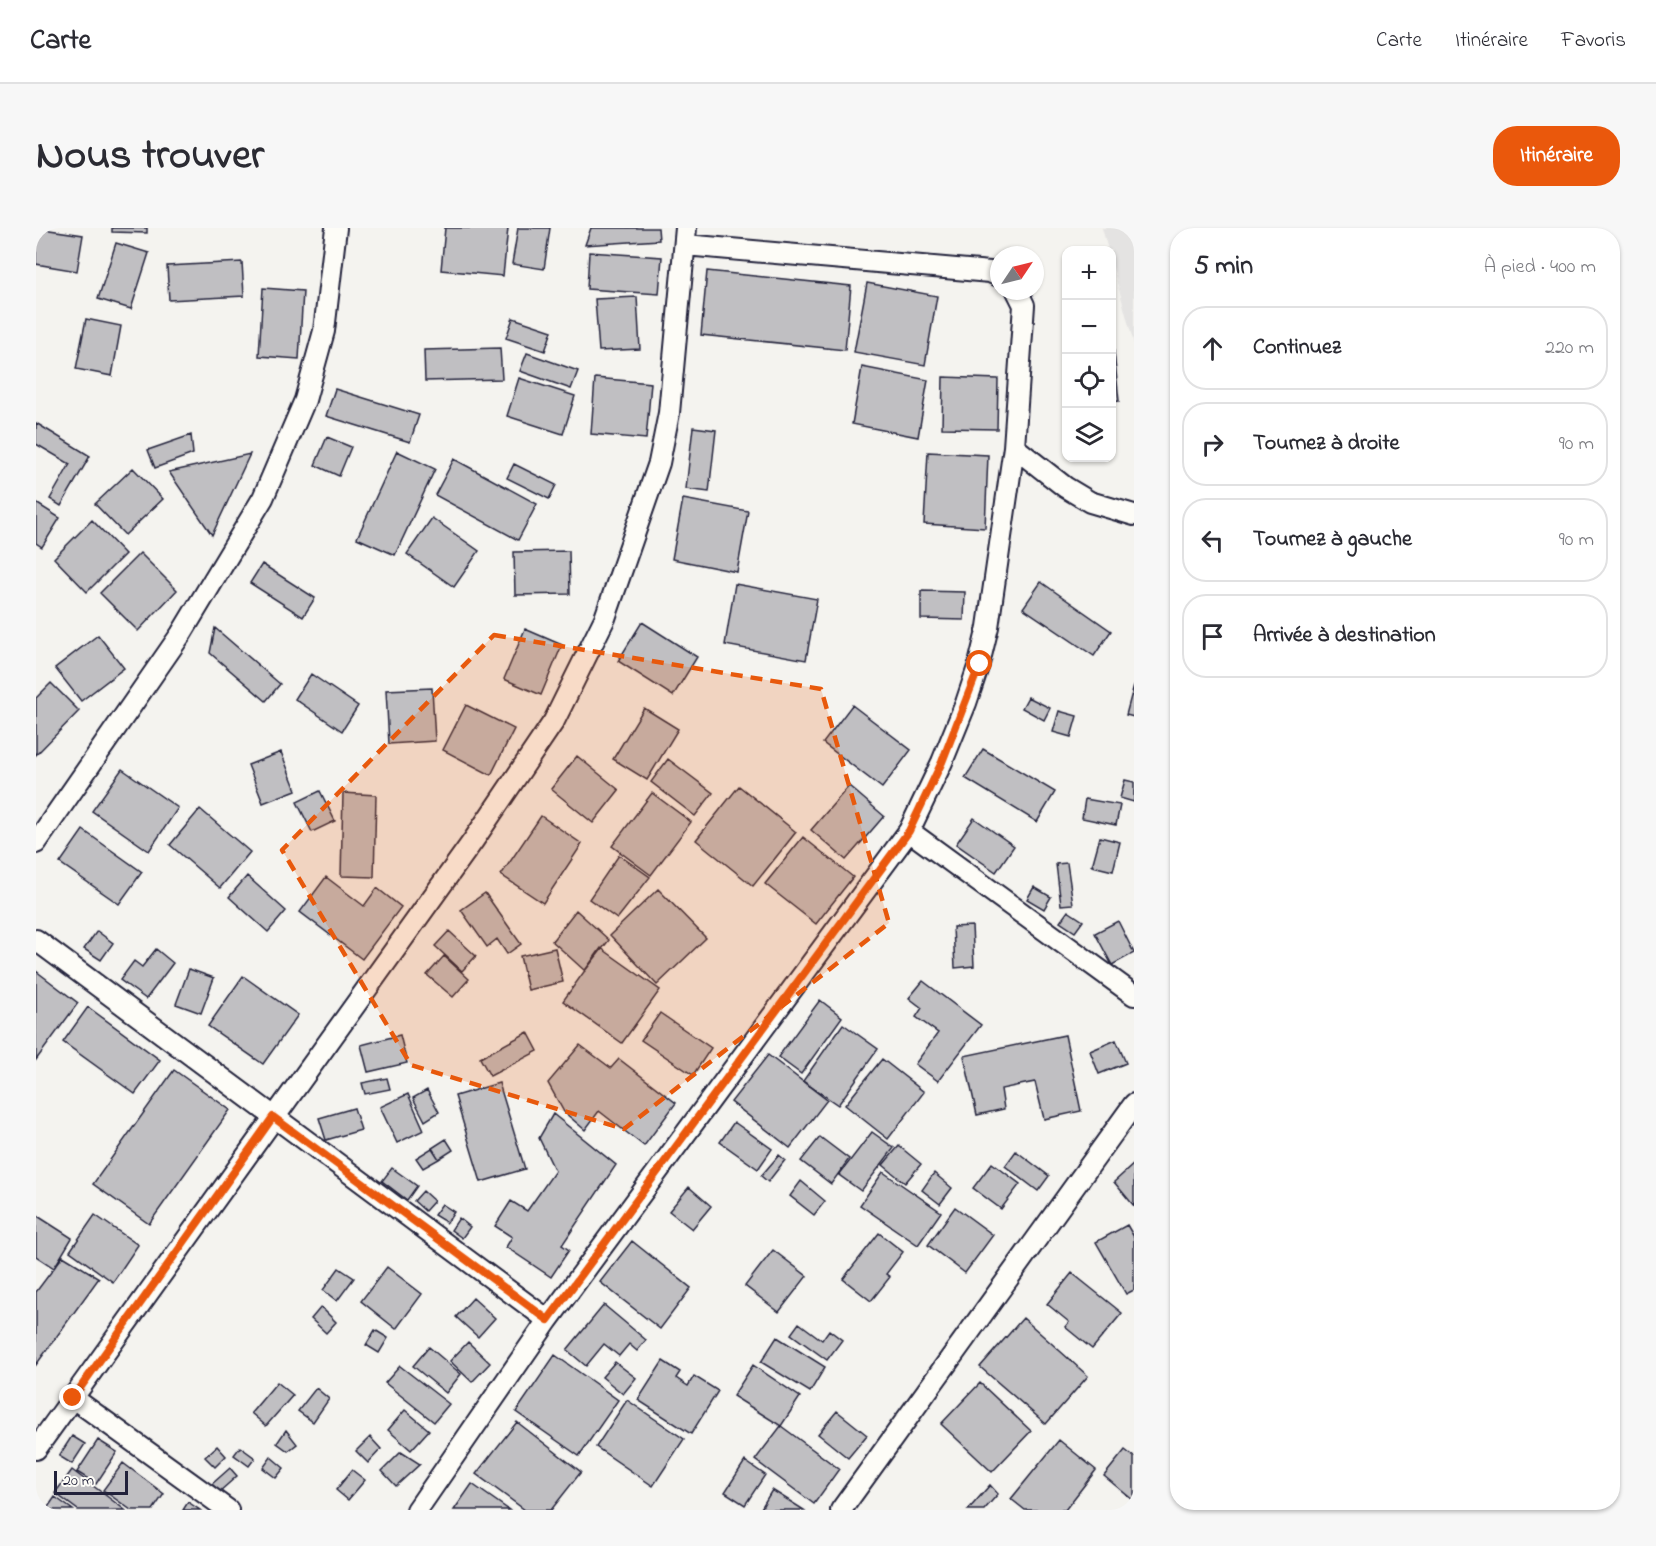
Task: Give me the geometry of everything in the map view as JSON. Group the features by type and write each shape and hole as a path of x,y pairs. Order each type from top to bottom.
{"street":[{"path":"36,843 181,634 263,498 305,400 324,331 336,228"},
{"path":"36,1449 473,841 554,721 605,618 659,463 669,413 685,236 990,272"},
{"path":"417,1510 548,1320 909,831 942,762 980,664 988,627 1014,447 1024,305 1022,300"},
{"path":"1014,447 1065,487 1090,502 1134,515"},
{"path":"909,831 1134,994"},
{"path":"36,940 548,1320"},
{"path":"842,1510 1134,1104"},
{"path":"73,1398 228,1510"}],"highlighted area":[{"path":"494,635 821,689 889,923 624,1129 411,1065 282,850"}],"shaded area":[{"path":"1102,228 1134,228 1134,344 1116,279 1116,246 1107,246"}],"building":[{"path":"36,228 83,235 77,271 36,264"},
{"path":"112,228 147,228 147,233 112,232"},
{"path":"445,228 508,228 503,276 441,270"},
{"path":"518,228 550,228 544,269 512,264"},
{"path":"591,228 658,228 659,240 585,245"},
{"path":"116,243 149,253 131,309 98,299"},
{"path":"589,252 662,257 659,294 587,289"},
{"path":"242,262 244,296 169,300 167,266"},
{"path":"707,271 851,286 845,350 701,335"},
{"path":"867,283 937,296 925,365 854,352"},
{"path":"263,288 303,291 299,359 259,356"},
{"path":"637,297 640,349 599,351 595,299"},
{"path":"513,318 552,331 545,351 506,338"},
{"path":"86,319 121,326 112,376 76,369"},
{"path":"500,348 502,379 425,381 424,350"},
{"path":"527,353 578,371 571,389 520,371"},
{"path":"862,367 928,380 918,437 852,424"},
{"path":"1116,371 1119,401 1116,401"},
{"path":"943,377 998,379 997,429 942,428"},
{"path":"519,378 575,396 563,434 507,416"},
{"path":"595,378 651,383 646,439 591,434"},
{"path":"335,389 419,415 410,442 326,416"},
{"path":"36,423 90,456 61,506 50,499 70,464 36,444"},
{"path":"693,427 716,430 709,492 686,489"},
{"path":"191,435 193,454 155,468 148,450"},
{"path":"327,437 351,447 339,476 315,465"},
{"path":"397,451 435,469 395,555 357,538"},
{"path":"928,452 988,455 985,528 924,524"},
{"path":"250,454 212,535 169,472"},
{"path":"454,459 537,504 518,540 435,495"},
{"path":"514,464 556,485 549,499 507,478"},
{"path":"133,468 163,499 125,535 95,504"},
{"path":"683,499 748,511 737,572 672,559"},
{"path":"36,503 60,518 42,547 36,543"},
{"path":"432,518 479,551 454,587 407,554"},
{"path":"92,520 125,554 87,592 54,558"},
{"path":"569,551 570,594 515,595 514,552"},
{"path":"140,553 177,590 138,631 100,593"},
{"path":"262,564 315,598 303,617 250,583"},
{"path":"1041,582 1111,631 1094,656 1023,608"},
{"path":"735,584 817,599 806,660 725,645"},
{"path":"921,591 965,592 964,620 921,619"},
{"path":"642,622 697,657 673,696 618,661"},
{"path":"215,628 280,684 266,701 210,653"},
{"path":"525,629 562,645 541,695 504,679"},
{"path":"98,635 124,668 81,701 55,668"},
{"path":"311,674 358,706 342,731 295,699"},
{"path":"51,683 79,711 36,755 36,698"},
{"path":"1134,685 1134,717 1126,715"},
{"path":"432,688 435,741 389,744 386,690"},
{"path":"1028,697 1050,708 1044,720 1022,708"},
{"path":"466,705 514,729 491,775 443,750"},
{"path":"852,705 911,750 882,788 823,743"},
{"path":"644,708 678,729 647,780 613,759"},
{"path":"1059,711 1077,716 1071,737 1053,732"},
{"path":"983,749 1055,792 1037,822 965,778"},
{"path":"281,752 296,790 263,803 248,765"},
{"path":"577,756 619,790 593,823 551,789"},
{"path":"668,759 713,793 695,816 651,782"},
{"path":"122,769 178,808 149,851 92,811"},
{"path":"1125,780 1134,782 1134,802 1120,798"},
{"path":"739,786 796,832 753,886 696,840"},
{"path":"849,786 884,816 846,860 811,830"},
{"path":"320,791 335,821 312,832 297,802"},
{"path":"343,793 376,795 374,877 341,876"},
{"path":"652,793 691,822 651,875 612,846"},
{"path":"1085,799 1120,805 1116,825 1082,818"},
{"path":"200,809 250,852 220,888 170,845"},
{"path":"541,816 582,844 543,903 501,875"},
{"path":"974,818 1014,846 996,872 956,844"},
{"path":"83,830 142,872 119,904 60,863"},
{"path":"803,837 853,877 816,924 765,884"},
{"path":"1100,837 1120,842 1113,871 1092,866"},
{"path":"619,855 650,877 617,919 589,899"},
{"path":"1067,863 1073,904 1061,905 1056,864"},
{"path":"247,876 286,911 268,932 229,897"},
{"path":"326,877 364,906 377,888 401,907 362,959 300,912"},
{"path":"1034,887 1051,897 1044,909 1027,899"},
{"path":"658,889 706,938 657,985 610,935"},
{"path":"485,893 521,944 507,954 497,939 487,947 461,910"},
{"path":"576,910 609,940 585,971 552,941"},
{"path":"1068,911 1083,921 1075,932 1060,922"},
{"path":"1118,921 1134,953 1112,965 1095,933"},
{"path":"972,926 974,966 955,968 953,927"},
{"path":"97,931 113,943 101,960 84,949"},
{"path":"449,931 476,956 462,971 435,946"},
{"path":"555,948 563,982 528,990 520,956"},
{"path":"601,948 660,990 622,1043 563,1001"},
{"path":"156,949 173,963 146,999 120,980 134,961 142,967"},
{"path":"444,956 469,979 453,997 427,975"},
{"path":"189,969 214,978 201,1013 176,1004"},
{"path":"36,971 78,1003 36,1060"},
{"path":"243,976 298,1015 263,1064 208,1026"},
{"path":"923,981 981,1025 938,1081 915,1064 938,1033 916,1017 922,1008 909,998"},
{"path":"820,1000 842,1017 801,1074 778,1057"},
{"path":"88,1007 160,1060 135,1094 63,1042"},
{"path":"660,1013 711,1048 693,1075 641,1040"},
{"path":"843,1024 878,1049 838,1105 803,1081"},
{"path":"528,1032 538,1051 490,1076 480,1058"},
{"path":"400,1035 407,1063 368,1072 361,1045"},
{"path":"1065,1035 1081,1111 1044,1119 1035,1082 1001,1089 1004,1109 977,1115 964,1056"},
{"path":"1116,1040 1126,1063 1099,1074 1090,1051"},
{"path":"580,1045 611,1068 619,1059 676,1103 644,1146 599,1111 585,1130 564,1112 548,1083"},
{"path":"768,1055 827,1100 790,1148 731,1102"},
{"path":"882,1059 924,1092 888,1139 845,1105"},
{"path":"174,1070 230,1110 149,1224 93,1184"},
{"path":"387,1078 390,1089 365,1094 362,1083"},
{"path":"499,1083 525,1169 481,1182 455,1096"},
{"path":"427,1090 439,1112 425,1121 413,1098"},
{"path":"408,1094 424,1130 397,1143 380,1107"},
{"path":"354,1108 361,1130 326,1140 319,1118"},
{"path":"553,1114 616,1165 562,1245 569,1250 551,1277 506,1247 512,1237 495,1226 511,1201 527,1211 555,1171 539,1138"},
{"path":"734,1122 772,1149 758,1169 720,1142"},
{"path":"872,1132 894,1148 861,1191 839,1175"},
{"path":"820,1137 849,1159 831,1184 801,1161"},
{"path":"446,1139 453,1150 439,1159 432,1148"},
{"path":"899,1146 921,1164 905,1183 883,1165"},
{"path":"432,1148 439,1159 423,1168 416,1158"},
{"path":"1016,1151 1049,1176 1038,1191 1005,1166"},
{"path":"779,1155 785,1160 768,1182 761,1176"},
{"path":"992,1163 1020,1184 1001,1209 973,1188"},
{"path":"1134,1164 1134,1206 1114,1182"},
{"path":"392,1168 417,1186 407,1200 382,1181"},
{"path":"883,1172 941,1212 918,1245 860,1205"},
{"path":"934,1173 952,1188 940,1204 922,1190"},
{"path":"801,1181 825,1201 814,1215 790,1196"},
{"path":"689,1187 711,1206 692,1229 669,1211"},
{"path":"423,1191 434,1201 425,1211 414,1201"},
{"path":"442,1204 454,1212 447,1223 434,1215"},
{"path":"955,1207 993,1235 965,1273 928,1245"},
{"path":"36,1215 72,1238 54,1268 36,1256"},
{"path":"95,1215 138,1245 113,1282 70,1251"},
{"path":"459,1218 470,1227 462,1238 451,1230"},
{"path":"1127,1225 1134,1237 1134,1290 1126,1294 1096,1242"},
{"path":"879,1233 903,1252 886,1274 890,1277 871,1301 843,1279"},
{"path":"632,1241 691,1288 660,1329 600,1282"},
{"path":"773,1250 807,1276 779,1312 745,1286"},
{"path":"63,1256 99,1278 36,1365 36,1292"},
{"path":"387,1267 422,1294 396,1329 361,1301"},
{"path":"339,1268 354,1278 337,1301 323,1290"},
{"path":"1072,1273 1122,1313 1092,1349 1065,1327 1069,1322 1047,1304"},
{"path":"473,1298 495,1318 478,1337 456,1317"},
{"path":"604,1305 646,1340 637,1351 629,1344 619,1356 604,1344 586,1366 567,1350"},
{"path":"321,1307 336,1322 326,1333 311,1319"},
{"path":"1023,1318 1088,1376 1046,1424 980,1367"},
{"path":"799,1323 822,1340 829,1330 842,1340 827,1360 791,1334"},
{"path":"375,1330 388,1338 379,1353 366,1345"},
{"path":"777,1337 825,1367 810,1392 761,1362"},
{"path":"468,1342 490,1363 472,1382 450,1361"},
{"path":"429,1347 461,1374 446,1393 413,1366"},
{"path":"555,1355 618,1400 579,1456 516,1412"},
{"path":"663,1361 680,1372 676,1378 688,1386 694,1376 718,1391 691,1434 638,1400"},
{"path":"615,1362 636,1378 623,1394 602,1377"},
{"path":"753,1365 800,1397 781,1426 733,1396"},
{"path":"400,1366 449,1404 434,1422 385,1383"},
{"path":"277,1382 293,1395 266,1426 251,1413"},
{"path":"980,1383 1031,1431 992,1472 941,1424"},
{"path":"316,1388 329,1399 313,1422 298,1411"},
{"path":"627,1400 684,1439 653,1486 596,1447"},
{"path":"405,1410 429,1430 411,1450 388,1430"},
{"path":"837,1411 867,1435 848,1458 818,1434"},
{"path":"517,1422 581,1472 551,1510 525,1510 476,1474"},
{"path":"781,1426 839,1469 814,1504 755,1460"},
{"path":"286,1430 297,1444 288,1451 277,1443"},
{"path":"72,1436 85,1444 72,1464 59,1456"},
{"path":"370,1437 381,1449 368,1463 356,1451"},
{"path":"98,1440 117,1452 96,1484 77,1472"},
{"path":"1059,1440 1096,1470 1065,1510 1025,1510 1011,1499"},
{"path":"217,1446 226,1456 215,1467 205,1457"},
{"path":"240,1447 255,1458 249,1466 234,1455"},
{"path":"1125,1450 1134,1457 1134,1501 1104,1476"},
{"path":"401,1452 420,1464 396,1486 382,1471"},
{"path":"271,1457 284,1468 276,1478 263,1468"},
{"path":"745,1461 765,1475 745,1505 725,1492"},
{"path":"123,1463 164,1494 153,1510 131,1510 103,1490"},
{"path":"230,1468 237,1476 219,1492 212,1484"},
{"path":"72,1470 125,1510 78,1510 55,1493"},
{"path":"352,1470 365,1480 348,1500 336,1490"},
{"path":"472,1484 509,1510 454,1510"},
{"path":"990,1485 998,1494 984,1510 968,1510"},
{"path":"772,1490 804,1510 760,1510"},
{"path":"55,1497 73,1510 46,1510"},
{"path":"188,1502 200,1510 183,1510"}],"route":[{"path":"73,1398 273,1117 548,1320 909,831 942,762 980,664"}]}
